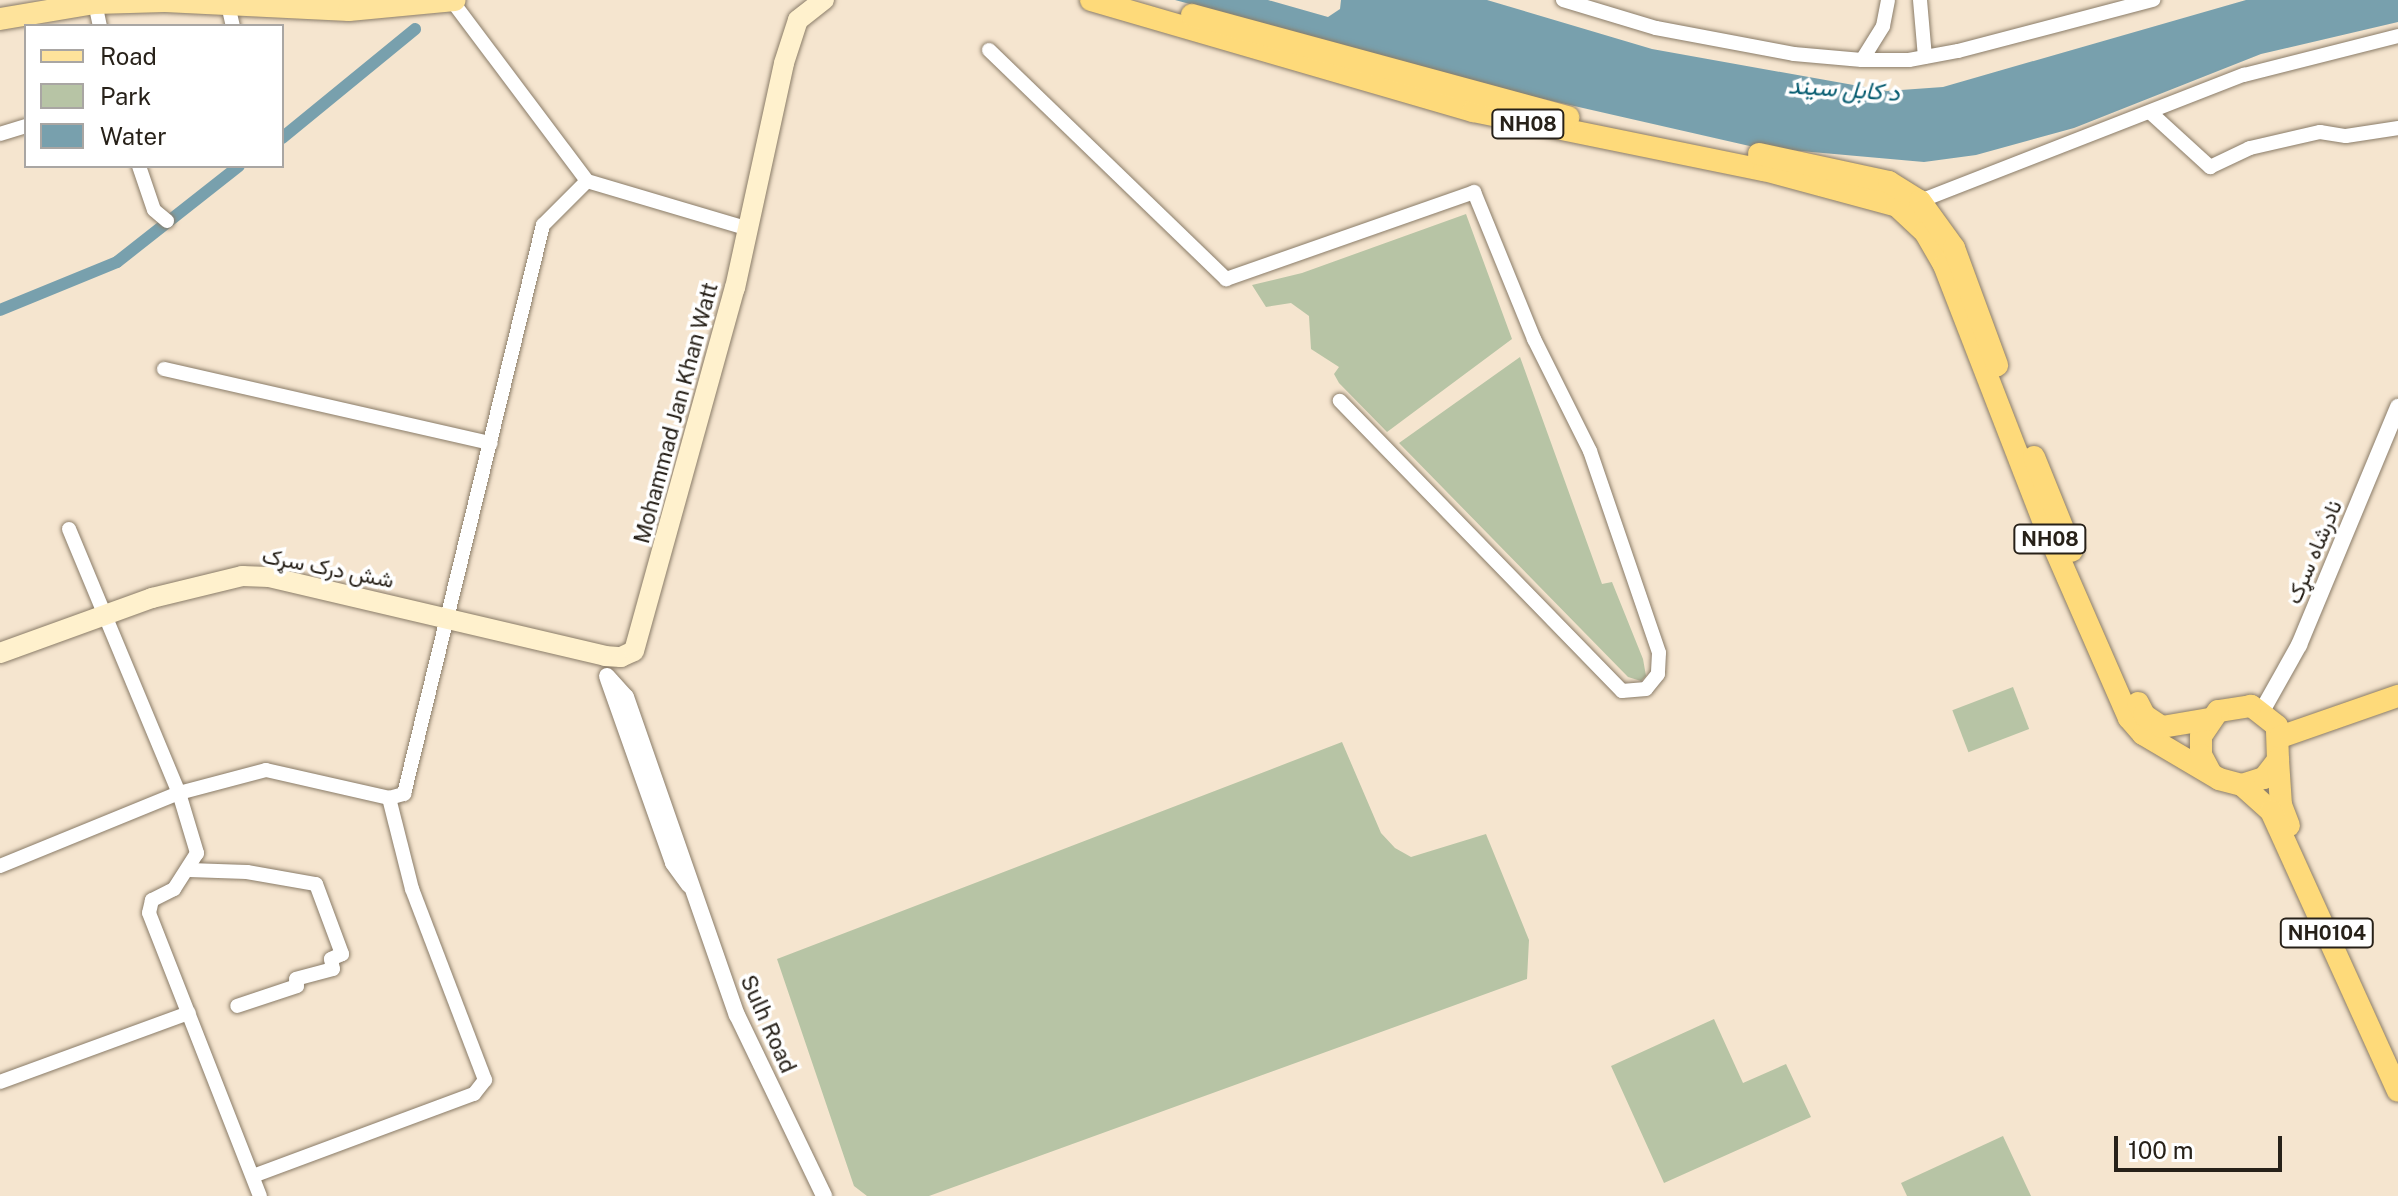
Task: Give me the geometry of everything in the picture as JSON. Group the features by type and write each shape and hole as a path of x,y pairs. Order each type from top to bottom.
{"highway":[{"name":"NH08","path":"1091,0 1473,111 1764,170 1897,206 1925,232 1944,265 2045,526 2129,718 2143,734 2210,772"},
{"name":"NH08","path":"1149,0 1477,96 1889,182 1920,201 1954,248 2071,549 2144,715 2171,728 2210,719"},
{"path":"2280,737 2398,696"},
{"path":"2229,706 2262,711 2280,737 2278,760 2264,778 2242,785 2210,772 2200,745 2210,719 2229,706"},
{"name":"NH0104","path":"2278,760 2281,805 2398,1054"},
{"name":"NH0104","path":"2242,785 2271,811 2398,1091"}],"main road":[{"path":"0,19 95,3 231,16 349,10 454,0"},
{"name":"Mohammad Jan Khan Watt","path":"766,156 772,111 795,26 806,9 824,0"},
{"name":"Mohammad Jan Khan Watt","path":"606,666 634,651 766,156 806,23 815,11 837,0"},
{"name":"شش درک سړک","path":"0,653 104,618 152,598 242,576 269,577 449,618 606,666"}],"street":[{"path":"454,0 587,181 749,229"},
{"path":"1563,0 1656,28 1794,54 1862,60 1925,57 2153,0"},
{"path":"1862,60 1883,26 1888,0"},
{"path":"1920,0 1925,57"},
{"path":"95,3 100,24"},
{"path":"1920,201 2152,114 2244,75 2398,36"},
{"path":"989,50 1226,279 1474,192 1534,339 1590,451 1659,653 1658,674 1646,689 1622,691 1340,401"},
{"path":"2152,114 2210,167 2250,148 2320,132 2346,136 2398,128"},
{"path":"0,134 24,127"},
{"path":"140,168 154,210 167,221"},
{"path":"0,866 179,793 275,770 389,798 404,794 411,784 543,225 587,181"},
{"path":"164,369 491,443"},
{"name":"نادرشاه سړک","path":"2262,711 2299,645 2398,407"},
{"path":"69,529 179,793 197,853 189,870 174,889 149,907 260,1196"},
{"name":"Sulh Road","path":"606,666 673,863 689,885 737,1015 812,1178 824,1196"},
{"path":"253,1176 474,1094 485,1080 412,889 389,798"},
{"path":"189,870 247,872 316,884 342,954 331,959 333,969 296,979 297,986 237,1006"},
{"path":"0,1082 189,1013"}],"green space":[{"path":"1466,214 1512,339 1387,432 1339,383 1334,374 1339,367 1311,349 1309,316 1291,303 1266,307 1252,285 1302,273"},
{"path":"1520,357 1602,584 1612,582 1643,659 1646,676 1641,681 1628,677 1399,443"},
{"path":"2013,687 2029,729 1968,752 1952,710"},
{"path":"1342,742 1381,833 1395,848 1411,857 1486,834 1529,940 1527,979 929,1196 867,1196 854,1186 777,959"},
{"path":"1714,1019 1743,1083 1786,1064 1811,1117 1664,1183 1611,1066"},
{"path":"2003,1136 2031,1196 1907,1196 1901,1183"}],"water":[{"name":"د کابل سيند","path":"1175,0 1268,0 1328,17 1340,9 1341,0 1487,0 1652,49 1887,91 1943,87 2246,0 2398,0 2398,22 2261,54 2074,128 1976,155 1924,162 1754,147 1526,95"}],"waterway":[{"path":"284,136 415,29"},
{"path":"0,310 117,262 236,168"}]}
